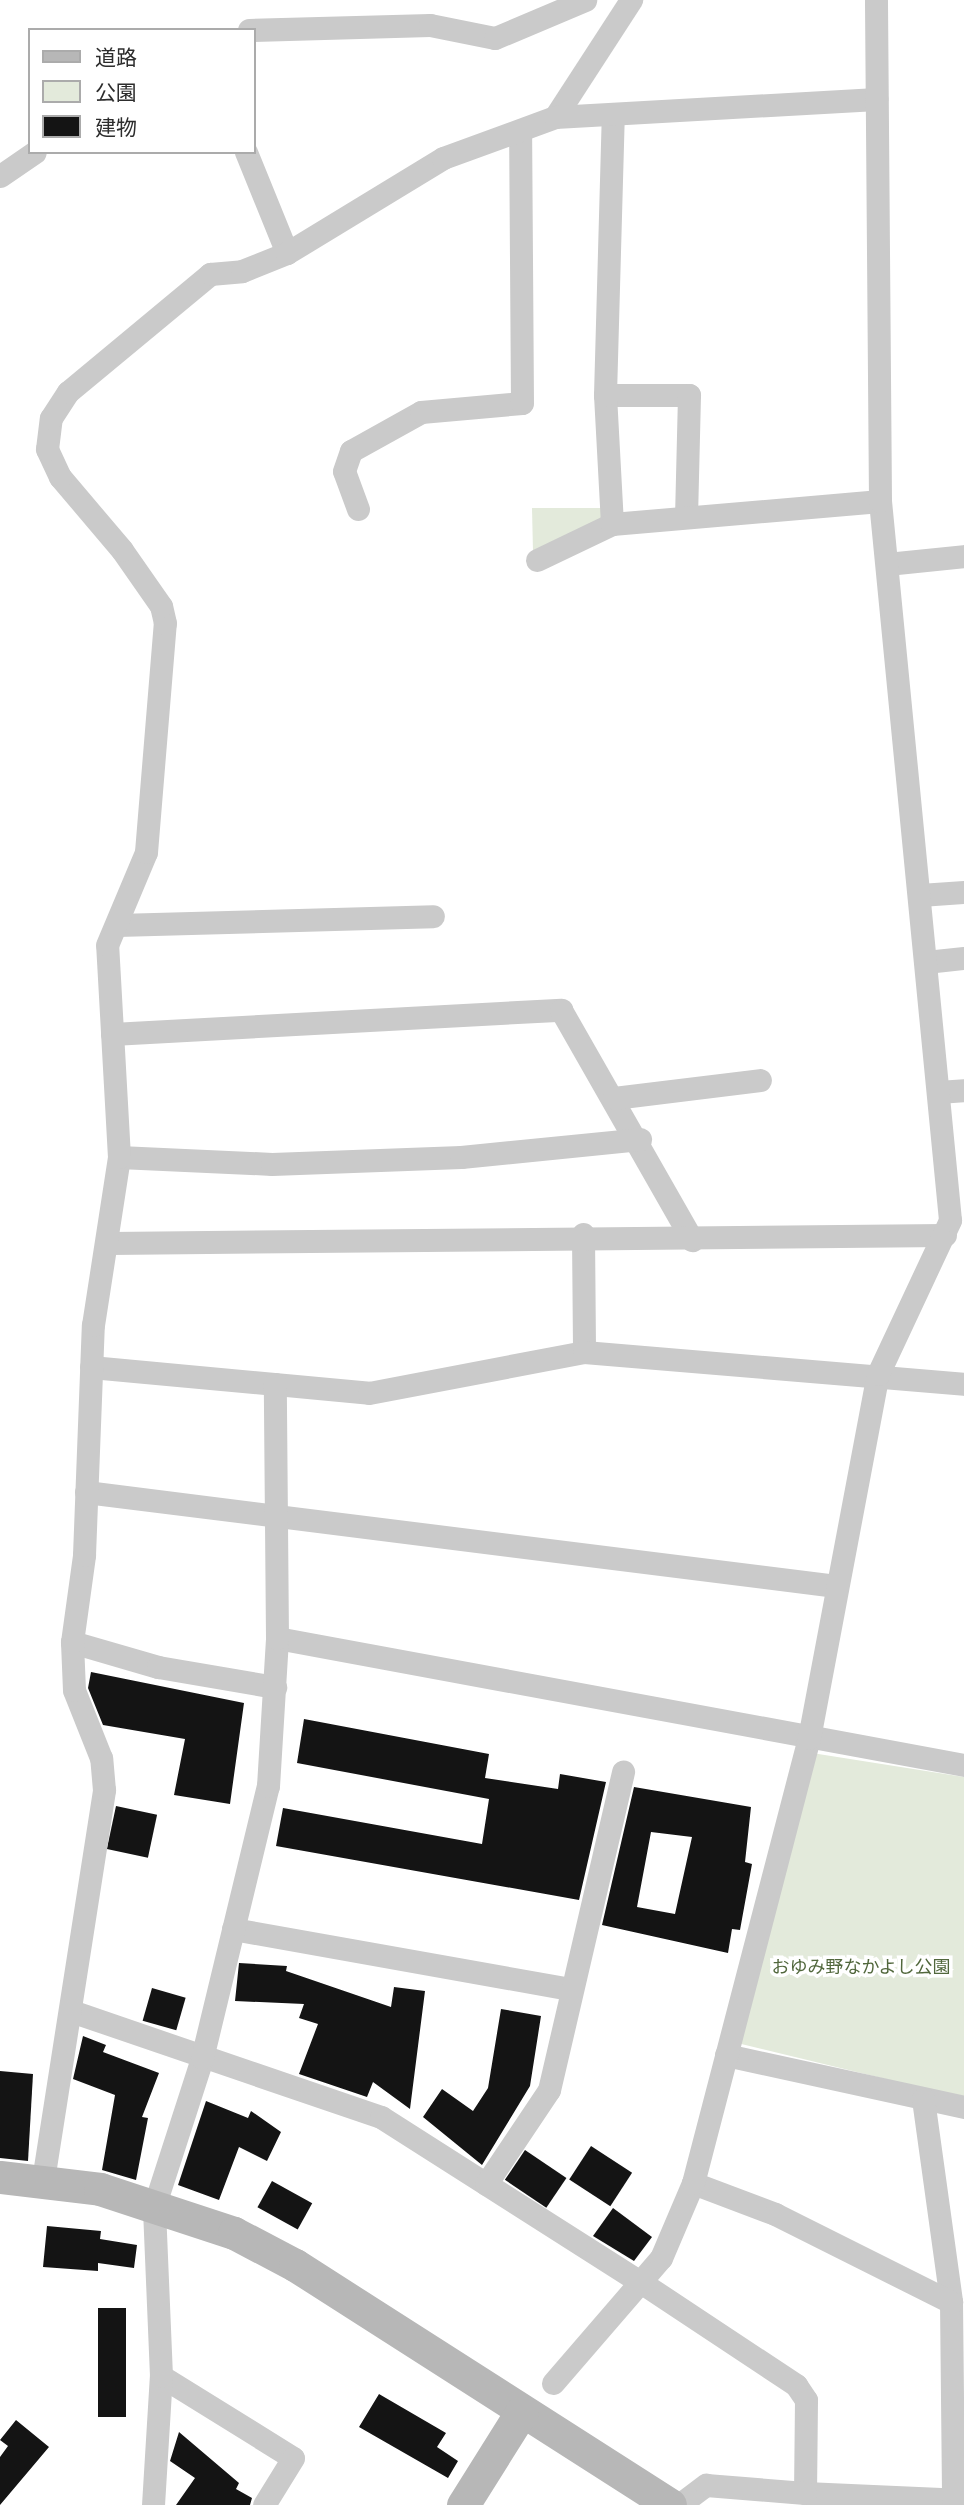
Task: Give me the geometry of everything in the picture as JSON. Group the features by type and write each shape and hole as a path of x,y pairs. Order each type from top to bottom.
{"street":[{"path":"256,30 430,25 495,38 585,0"},
{"path":"555,117 631,0"},
{"path":"553,2383 661,2258 693,2183 809,1738 878,1374 950,1220 880,501 876,0"},
{"path":"43,2180 104,1790 101,1758 74,1690 72,1642 86,1492 91,1367 110,1243 119,1157 106,959 146,852 165,623 161,606 122,550 60,477 47,449 51,418 68,392 210,274 242,271 287,253 443,158 555,117 876,99"},
{"path":"612,524 605,395 613,114"},
{"path":"358,509 344,471 351,451 421,412 522,403 520,131"},
{"path":"0,176 32,154"},
{"path":"247,154 287,253"},
{"path":"605,395 689,395 686,515"},
{"path":"537,560 612,524 686,515 880,501"},
{"path":"887,564 964,556"},
{"path":"920,895 964,892"},
{"path":"117,925 433,916"},
{"path":"926,962 964,958"},
{"path":"112,1034 561,1010 640,1139 692,1240"},
{"path":"614,1098 760,1080"},
{"path":"938,1092 964,1090"},
{"path":"119,1157 272,1164 461,1157 640,1139"},
{"path":"110,1243 583,1234 692,1240 945,1234"},
{"path":"583,1234 584,1352"},
{"path":"91,1367 369,1393 584,1352 878,1374 964,1384"},
{"path":"153,2505 160,2376 154,2207 202,2057 268,1786 277,1638 271,1515 275,1384"},
{"path":"86,1492 836,1586"},
{"path":"277,1638 964,1765"},
{"path":"72,1642 159,1667 275,1687"},
{"path":"486,2184 549,2090 623,1771"},
{"path":"233,1929 571,1989"},
{"path":"71,2011 381,2117 642,2283 796,2385 806,2400 805,2493"},
{"path":"726,2055 964,2107"},
{"path":"679,2505 706,2485 805,2493 958,2500 951,2302 923,2099"},
{"path":"0,2177 43,2180 154,2207 234,2233 295,2265 670,2505"},
{"path":"693,2183 775,2214 951,2302"},
{"path":"160,2376 293,2458 264,2505"},
{"path":"463,2505 522,2411"}],"green space":[{"path":"532,508 606,508 607,520 533,552"},
{"name":"おゆみ野なかよし公園","path":"812,1753 964,1777 964,2098 733,2042"}],"building":[{"path":"91,1672 244,1703 230,1804 174,1795 185,1739 103,1725 88,1688"},
{"path":"304,1719 489,1754 485,1778 558,1789 560,1774 606,1782 579,1900 276,1846 283,1808 482,1844 489,1799 297,1763"},
{"path":"634,1787 751,1807 745,1862 752,1864 740,1930 732,1929 728,1953 602,1925","holes":["651,1832 692,1837 675,1914 637,1907"]},
{"path":"116,1806 157,1815 148,1858 107,1849"},
{"path":"239,1963 287,1966 286,1971 391,2007 394,1987 425,1991 410,2109 373,2082 367,2097 299,2074 318,2024 299,2018 304,2004 235,2001"},
{"path":"152,1988 186,1998 176,2030 143,2021"},
{"path":"501,2009 541,2016 530,2086 482,2165 423,2117 442,2089 473,2111 488,2088"},
{"path":"83,2036 106,2045 103,2052 159,2073 142,2117 148,2118 136,2180 102,2170 115,2095 73,2079"},
{"path":"0,2071 33,2074 28,2161 0,2158"},
{"path":"206,2101 248,2118 251,2111 281,2132 267,2161 239,2147 219,2200 178,2185"},
{"path":"591,2146 632,2173 610,2206 569,2180"},
{"path":"525,2150 566,2178 546,2208 505,2180"},
{"path":"272,2181 312,2203 298,2230 257,2207"},
{"path":"613,2208 652,2237 634,2261 593,2236"},
{"path":"47,2226 101,2231 100,2239 137,2245 134,2268 98,2263 98,2271 43,2267"},
{"path":"98,2308 126,2308 126,2417 98,2417"},
{"path":"379,2394 446,2433 437,2447 458,2461 448,2478 359,2427"},
{"path":"16,2420 49,2447 0,2505 0,2457 8,2446 0,2440"},
{"path":"179,2432 239,2483 236,2489 252,2498 250,2505 176,2505 195,2478 170,2461"}]}
